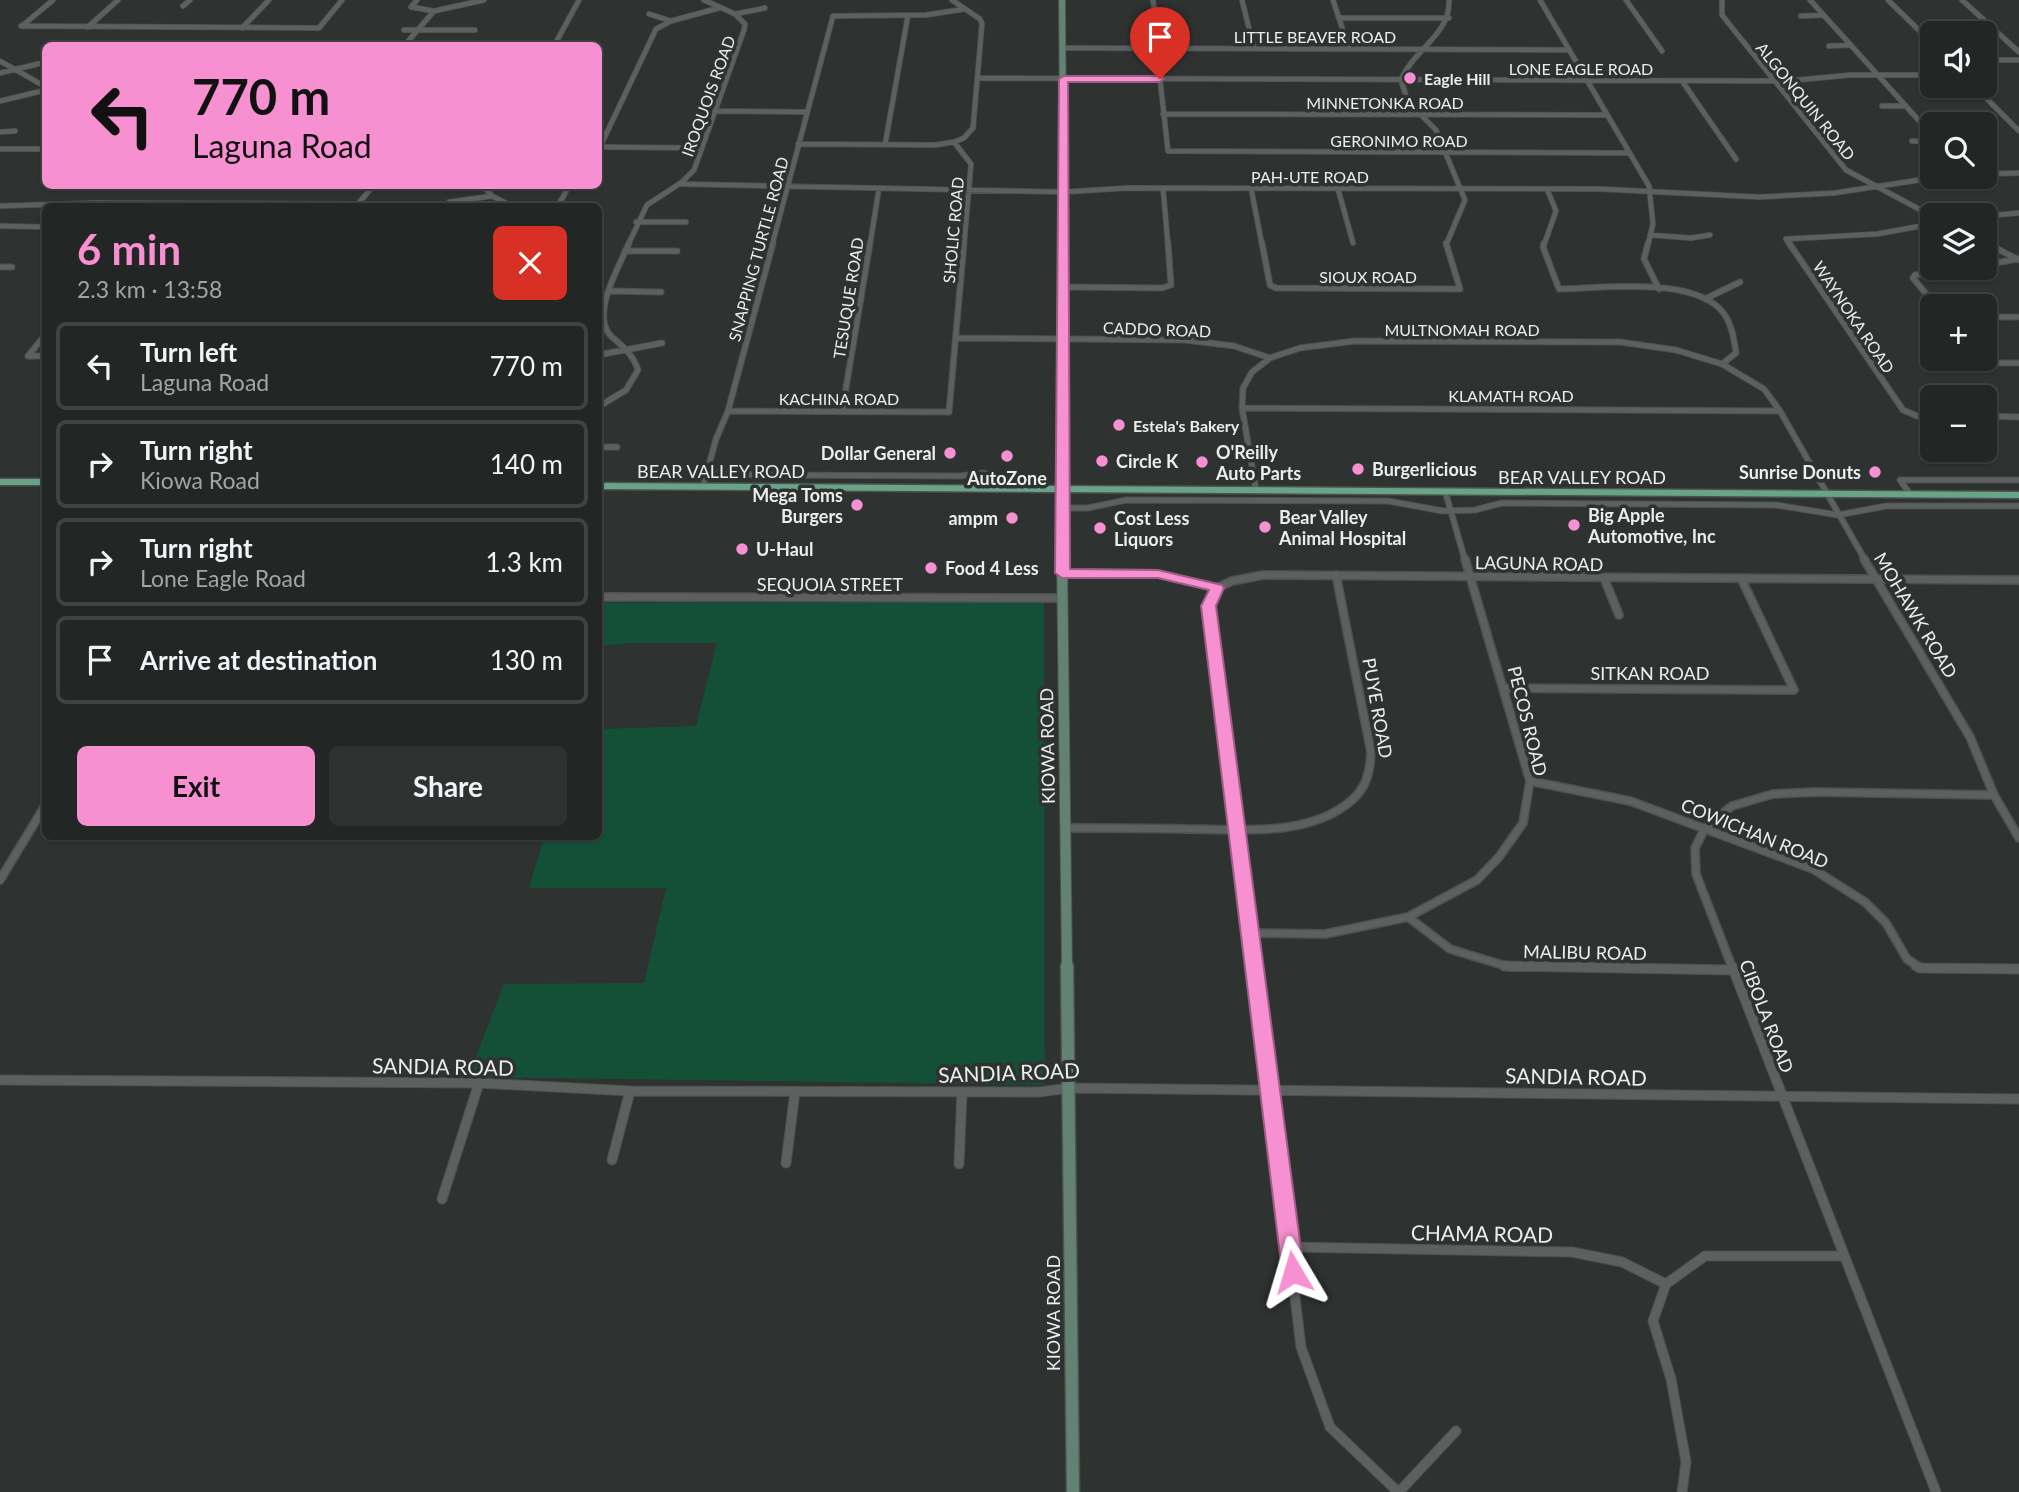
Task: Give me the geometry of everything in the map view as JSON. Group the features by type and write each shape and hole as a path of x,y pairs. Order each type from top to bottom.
{"main road":[{"path":"0,482 42,482"},
{"name":"BEAR VALLEY ROAD","path":"602,486 2019,495"}],"street":[{"path":"53,0 21,26 319,28 342,0"},
{"path":"88,27 118,0"},
{"path":"183,6 190,0"},
{"path":"242,27 269,0"},
{"path":"417,0 411,7 433,11 481,1 490,7"},
{"path":"556,42 579,0"},
{"name":"IROQUOIS ROAD","path":"602,314 636,222 647,204 680,184 694,170 744,30 745,24 735,14 704,0"},
{"path":"798,144 885,145 954,142 964,138 973,128 982,24 980,19 951,0"},
{"name":"KIOWA ROAD","path":"1062,0 1065,340 1062,598 1067,828 1073,1492"},
{"path":"1153,0 1159,48"},
{"path":"1242,0 1254,48"},
{"path":"1333,0 1349,49"},
{"path":"1449,0 1449,18 1405,68 1401,80 1408,102 1436,130 1460,189"},
{"path":"1540,0 1630,153 1649,191 1654,213 1644,259 1659,289"},
{"path":"1626,0 1662,51"},
{"name":"ALGONQUIN ROAD","path":"1722,0 1722,15 1846,170 1920,210"},
{"path":"1810,0 1920,122"},
{"path":"1888,0 1920,31"},
{"path":"1962,0 2019,52"},
{"path":"602,141 656,29 671,21 719,8"},
{"path":"735,14 765,8"},
{"path":"885,145 908,15 965,9"},
{"path":"407,42 433,11"},
{"path":"649,14 671,21"},
{"name":"SNAPPING TURTLE ROAD","path":"703,486 716,439 728,411 833,16 908,15"},
{"path":"1801,16 1823,15"},
{"path":"1339,18 1449,18"},
{"path":"404,30 475,30"},
{"path":"1829,46 1851,45"},
{"name":"LITTLE BEAVER ROAD","path":"1062,48 1569,50"},
{"path":"1997,60 2019,60"},
{"path":"0,61 42,87"},
{"path":"0,73 42,63"},
{"name":"LONE EAGLE ROAD","path":"978,78 1774,81 1920,75"},
{"path":"1160,79 1163,114"},
{"path":"1682,81 1737,159"},
{"path":"0,101 42,90"},
{"path":"1985,98 2019,131"},
{"path":"1882,106 1906,106"},
{"path":"716,111 807,112"},
{"name":"MINNETONKA ROAD","path":"1163,114 1607,115"},
{"name":"GERONIMO ROAD","path":"1163,114 1168,151 1630,153"},
{"path":"0,132 15,131"},
{"path":"1912,141 1920,141"},
{"name":"SHOLIC ROAD","path":"949,412 971,164 954,142"},
{"path":"602,147 702,148"},
{"path":"0,149 42,149"},
{"path":"1997,174 2019,173"},
{"name":"PAH-UTE ROAD","path":"680,184 1064,192 1163,188 1546,189 1804,196 1920,180"},
{"name":"TESUQUE ROAD","path":"842,412 878,188"},
{"path":"1064,286 1162,288 1171,285 1163,188"},
{"name":"SIOUX ROAD","path":"1251,188 1270,285 1276,288 1460,289 1446,244 1465,200 1460,189"},
{"path":"359,203 370,189"},
{"path":"486,189 492,196 506,203"},
{"path":"1338,189 1353,243"},
{"path":"1546,189 1556,211 1543,247 1559,289 1659,289 1684,292 1705,299 1720,309 1734,335 1736,354 1722,364"},
{"path":"449,202 492,196"},
{"path":"0,206 42,206"},
{"path":"1997,215 2019,213"},
{"path":"636,222 686,222"},
{"path":"0,226 42,227"},
{"name":"WAYNOKA ROAD","path":"1920,227 1877,234 1786,239 1903,410 1920,416"},
{"path":"1650,235 1691,238 1710,235"},
{"path":"1997,248 2018,259"},
{"path":"625,251 677,251"},
{"path":"1997,263 2018,259"},
{"path":"0,267 12,267"},
{"path":"1920,274 1913,278 1926,294"},
{"path":"1705,299 1740,282"},
{"path":"609,291 661,292"},
{"path":"1997,317 2017,317"},
{"name":"IROQUOIS ROAD","path":"602,326 629,350"},
{"name":"CADDO ROAD","path":"957,338 1207,342 1234,346 1270,358"},
{"path":"42,339 28,356 42,356"},
{"name":"MULTNOMAH ROAD","path":"1256,490 1242,408 1243,388 1252,372 1270,358 1300,348 1344,341 1620,342 1676,350 1722,364 1764,390 1780,411"},
{"path":"602,354 662,343"},
{"path":"602,405 615,399 634,380 638,370 637,361 629,350"},
{"path":"1997,362 2019,363"},
{"name":"KLAMATH ROAD","path":"1242,408 1780,411"},
{"name":"KACHINA ROAD","path":"728,411 949,412"},
{"name":"MOHAWK ROAD","path":"1780,411 1838,515 1970,737 1994,795 2019,838"},
{"path":"1997,416 2019,416"},
{"path":"602,447 617,447"},
{"path":"706,471 757,475 947,476 984,473 992,476 993,488"},
{"path":"1910,494 1900,480 2019,480"},
{"name":"PECOS ROAD","path":"1250,933 1325,934 1408,917 1477,880 1499,857 1522,822 1530,781 1505,688 1445,491"},
{"path":"1063,508 1088,508 1126,500 1388,501 1424,510 1451,511 1475,510 1502,503 1776,505 1838,515 1886,506 2019,506"},
{"path":"1062,573 1158,574 1217,588 1209,606 1239,829 1301,1347 1330,1427 1398,1492 1456,1431"},
{"name":"LAGUNA ROAD","path":"1217,588 1232,581 1263,575 2019,580"},
{"name":"PUYE ROAD","path":"1067,828 1272,829 1305,824 1330,814 1366,787 1372,771 1367,728 1336,575"},
{"path":"1604,578 1619,615"},
{"name":"SITKAN ROAD","path":"1505,688 1794,690 1741,578"},
{"name":"SEQUOIA STREET","path":"602,597 1062,598"},
{"name":"COWICHAN ROAD","path":"1530,781 1630,801 1813,869 1865,902 1886,923 1907,959 1920,968 2019,969"},
{"path":"1705,828 1732,806 1773,794 1816,792 1994,795"},
{"path":"0,880 42,811"},
{"name":"CIBOLA ROAD","path":"1705,828 1695,849 1696,874 1936,1492"},
{"name":"MALIBU ROAD","path":"1408,917 1450,949 1509,967 1732,970"},
{"name":"SANDIA ROAD","path":"0,1080 479,1083 630,1091 795,1093 1040,1092 1070,1087 1268,1088 2019,1100"},
{"path":"442,1199 479,1083"},
{"path":"612,1160 630,1091"},
{"path":"959,1164 962,1092"},
{"path":"786,1163 795,1093"},
{"name":"CHAMA ROAD","path":"1290,1247 1572,1252 1622,1262 1666,1284"},
{"path":"1682,1492 1686,1462 1671,1379 1653,1321 1666,1284 1705,1256 1843,1256"}],"green space":[{"path":"1044,602 1045,1085 468,1077 504,984 644,983 666,888 529,888 543,840 602,840 602,729 696,726 717,643 602,646 602,603"}],"place":[{"name":"Eagle Hill","path":"1410,78"},
{"name":"Estela's Bakery","path":"1119,425"},
{"name":"Dollar General","path":"950,453"},
{"name":"AutoZone","path":"1007,456"},
{"name":"Circle K","path":"1102,461"},
{"name":"O'Reilly Auto Parts","path":"1202,462"},
{"name":"Burgerlicious","path":"1358,469"},
{"name":"Sunrise Donuts","path":"1875,472"},
{"name":"Mega Toms Burgers","path":"857,505"},
{"name":"ampm","path":"1012,518"},
{"name":"Big Apple Automotive, Inc","path":"1574,525"},
{"name":"Bear Valley Animal Hospital","path":"1265,527"},
{"name":"Cost Less Liquors","path":"1100,528"},
{"name":"U-Haul","path":"742,549"},
{"name":"Food 4 Less","path":"931,568"}],"route":[{"path":"1160,79 1064,79 1062,573 1158,574 1217,588 1209,606 1293,1272"}]}
